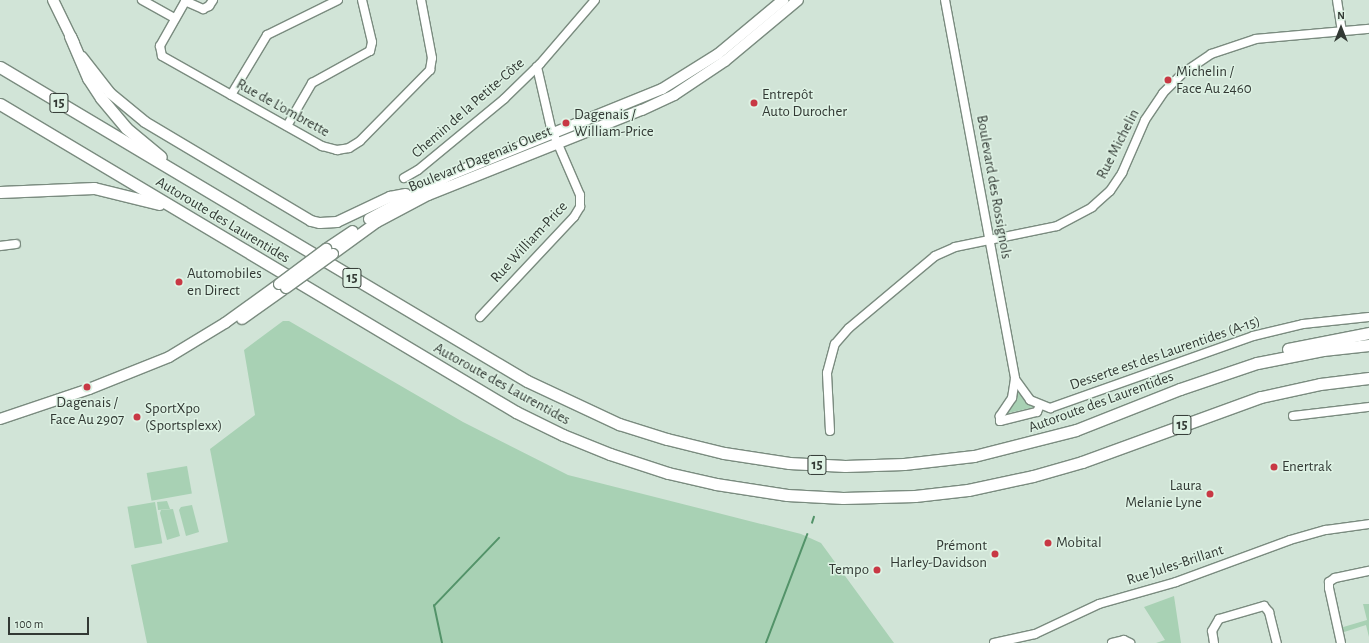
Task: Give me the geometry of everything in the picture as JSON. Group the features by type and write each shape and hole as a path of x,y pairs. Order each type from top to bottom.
{"highway":[{"path":"70,36 88,78 114,116 149,148 211,192"},
{"name":"15","path":"0,67 119,139 211,192"},
{"name":"Autoroute des Laurentides","path":"0,104 479,391 549,429 645,466 691,479 752,490 814,497 865,498 925,495 989,486 1082,462 1261,397 1320,384 1369,378"},
{"path":"0,192 94,188 174,209"},
{"name":"Autoroute des Laurentides","path":"211,192 538,387 619,424 717,452 778,462 832,466 890,465 956,459 1055,437 1180,389 1269,360 1369,345"},
{"path":"1180,389 1277,352 1322,340 1369,333"}],"main road":[{"path":"53,0 70,36 95,75 133,113 306,218 320,223 333,222 390,196 414,193"},
{"name":"Boulevard Dagenais Ouest","path":"341,243 418,199 636,102 682,78 725,49 783,0"},
{"name":"Boulevard Dagenais Ouest","path":"0,419 89,389 193,348 214,337 341,243 414,193 458,172 642,110 693,83 738,52 798,0"}],"street":[{"path":"142,0 175,18"},
{"name":"Rue de L'ombrette","path":"213,0 209,6 203,9 186,0 160,46 161,54 231,95 332,150 346,149 360,141 431,68 432,55 421,0"},
{"path":"231,95 267,35 338,0"},
{"path":"287,126 312,83 370,51 371,40 362,0"},
{"name":"Chemin de la Petite-Côte","path":"404,178 418,170 472,127 537,67 595,0"},
{"name":"Boulevard des Rossignols","path":"945,0 1015,379 1012,398 1000,416 1000,421 1037,412 1038,405 1027,397 1015,379"},
{"path":"1337,0 1342,31"},
{"name":"Rue Michelin","path":"830,431 827,369 831,351 839,339 939,253 955,246 1057,226 1095,205 1122,173 1145,120 1157,100 1180,75 1204,58 1229,46 1254,40 1342,31 1369,30"},
{"name":"Rue William-Price","path":"480,317 578,212 580,195 555,139 537,67"},
{"path":"0,246 16,244"},
{"name":"Desserte est des Laurentides (A-15)","path":"1038,405 1050,408 1214,348 1263,333 1312,323 1369,318"},
{"path":"1292,416 1369,407"},
{"name":"Rue Jules-Brillant","path":"994,643 1035,634 1099,604 1176,582 1284,542 1326,530 1369,524"},
{"path":"1341,643 1328,588 1329,582 1335,578 1369,571"},
{"path":"1214,643 1212,631 1219,619 1264,606 1269,612 1276,643"},
{"path":"1112,643 1124,640 1130,643"}],"green space":[{"path":"283,321 289,321 463,422 568,475 801,534 821,543 894,643 147,643 131,565 228,542 210,449 255,415 244,350"},
{"path":"1016,391 1019,391 1035,407 1004,414"},
{"path":"187,466 192,494 151,501 147,473"},
{"path":"167,501 170,509 158,510 157,502"},
{"path":"155,502 162,543 135,548 127,507"},
{"path":"192,505 199,532 186,536 179,510 181,507"},
{"path":"173,509 180,536 167,540 160,513 161,510"},
{"path":"1174,596 1181,643 1156,643 1165,640 1144,607"},
{"path":"1363,604 1369,604 1369,637 1366,625 1341,633 1340,628 1367,620"}],"waterway":[{"path":"812,523 814,517"},
{"path":"766,643 807,535"},
{"path":"442,643 434,606 499,538"}],"place":[{"name":"Michelin / Face Au 2460","path":"1168,80"},
{"name":"Entrepôt Auto Durocher","path":"754,103"},
{"name":"Dagenais / William-Price","path":"566,123"},
{"name":"Automobiles en Direct","path":"179,282"},
{"name":"Dagenais / Face Au 2907","path":"87,387"},
{"name":"SportXpo (Sportsplexx)","path":"137,417"},
{"name":"Enertrak","path":"1274,467"},
{"name":"Laura Melanie Lyne","path":"1210,494"},
{"name":"Mobital","path":"1048,543"},
{"name":"Prémont Harley-Davidson","path":"995,554"},
{"name":"Tempo","path":"877,570"}]}
